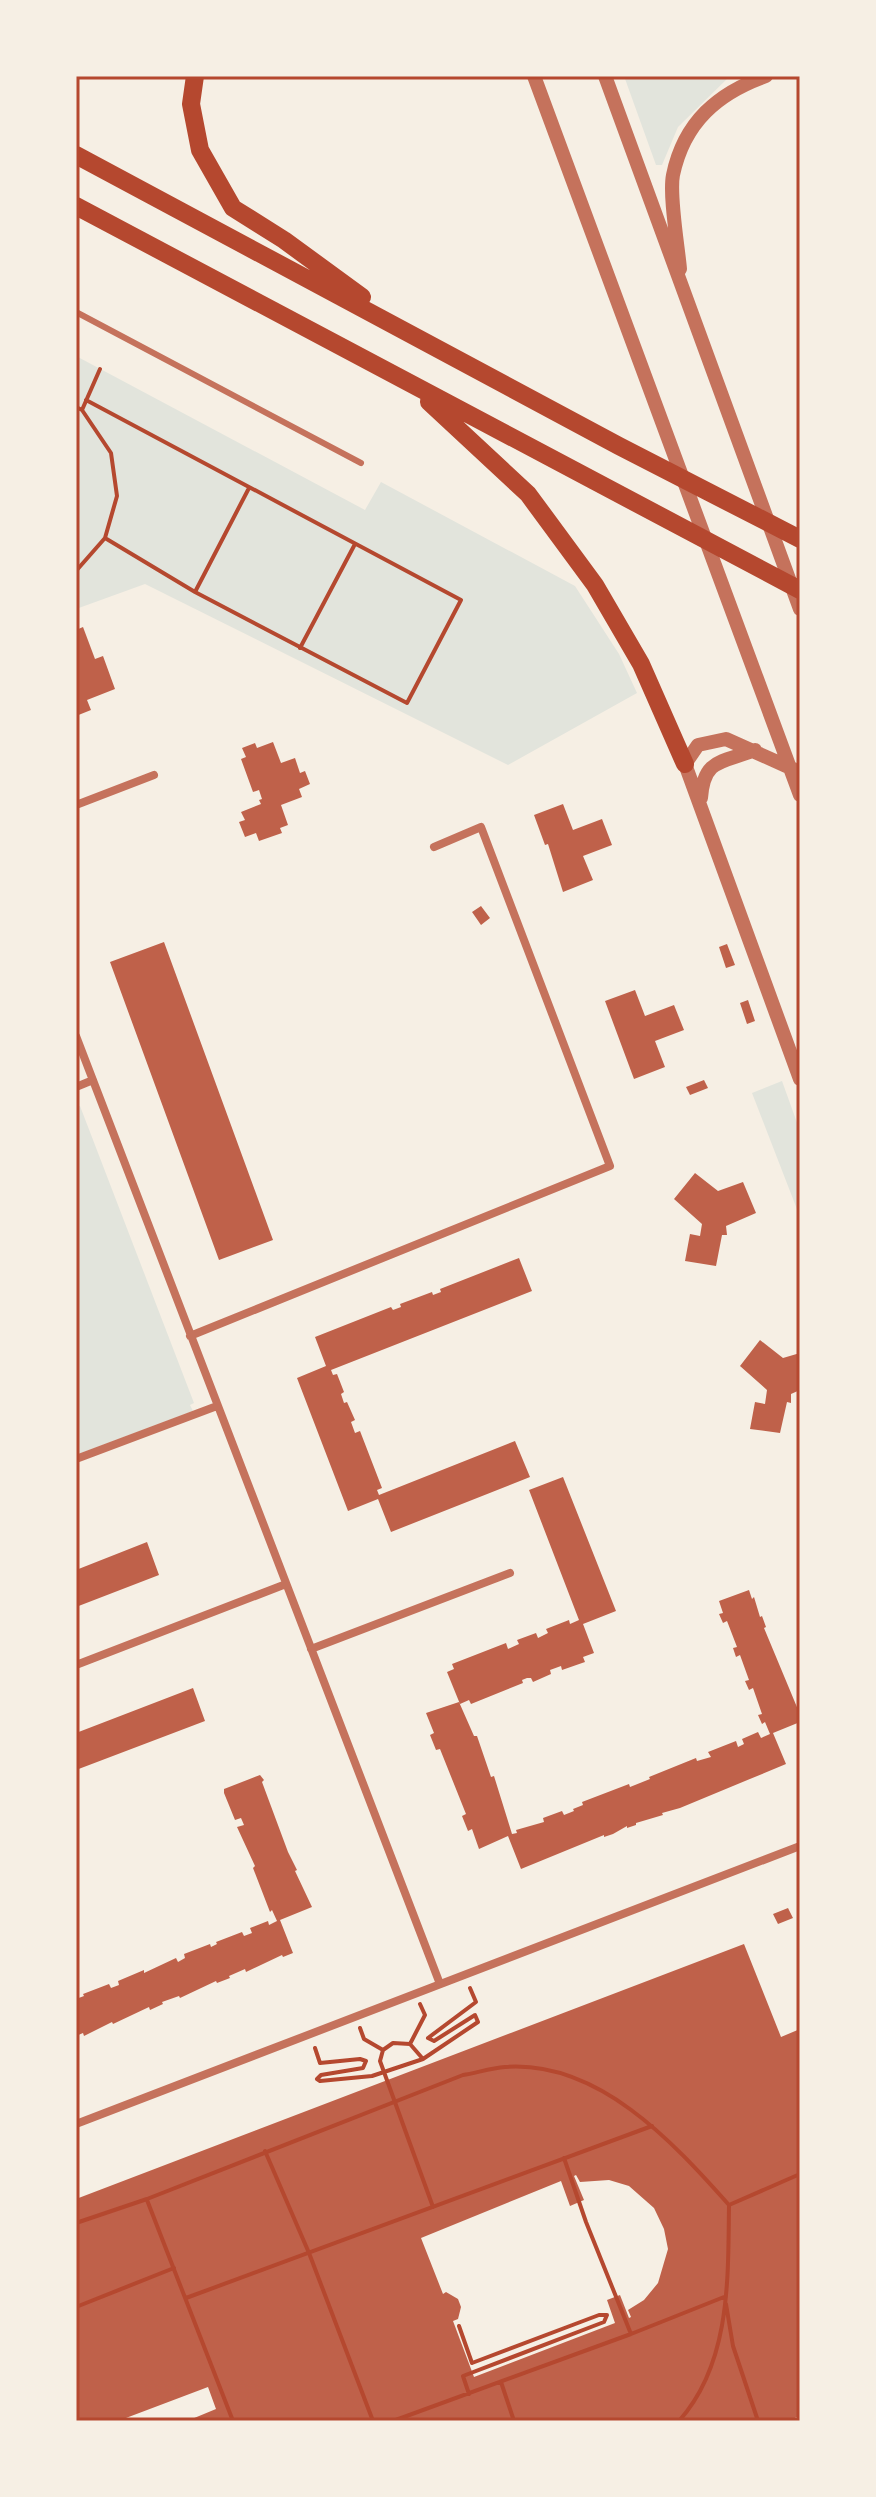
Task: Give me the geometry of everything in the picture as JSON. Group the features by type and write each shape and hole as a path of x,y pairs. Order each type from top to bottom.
{"highway":[{"path":"195,76 191,104 200,150 233,208 284,240 416,336"},
{"path":"76,155 619,446 800,539"},
{"path":"76,206 800,590"},
{"path":"410,384 528,494 595,585 641,664 685,764"}],"street":[{"path":"534,76 800,795"},
{"path":"605,76 800,609"},
{"path":"682,289 673,177 685,144 707,108 740,85 766,76"},
{"path":"800,773 726,739 698,745 685,764 800,1079"},
{"path":"700,806 704,775 710,766 755,750"},
{"path":"76,805 154,775"},
{"path":"190,1336 610,1166 481,827 434,847"},
{"path":"76,1036 440,1984"},
{"path":"76,1087 93,1080"},
{"path":"76,1459 217,1406"},
{"path":"311,1649 510,1573"},
{"path":"76,1665 286,1584"},
{"path":"76,2124 800,1846"}],"lane":[{"path":"76,312 361,463"}],"path":[{"path":"76,571 105,538 117,496 111,453 79,408 100,369"},
{"path":"86,400 461,600 407,703 195,592 105,538"},
{"path":"195,592 250,487"},
{"path":"300,648 356,543"},
{"path":"310,2034 320,2063 366,2061 363,2068 321,2075 317,2079 320,2081 372,2076 423,2059 478,2022 475,2015 434,2041 428,2038 476,2002 464,1975"},
{"path":"410,2044 425,2015"},
{"path":"364,2039 383,2050"},
{"path":"423,2059 410,2044 393,2043 383,2050 380,2061 433,2207"},
{"path":"76,2223 147,2199 463,2075 506,2067 559,2072 621,2101 696,2168 729,2205 725,2297 717,2352 691,2407 679,2421"},
{"path":"186,2298 652,2126"},
{"path":"265,2151 309,2253 373,2421"},
{"path":"564,2158 631,2334"},
{"path":"729,2205 800,2174"},
{"path":"147,2199 233,2421"},
{"path":"76,2307 174,2268"},
{"path":"393,2421 725,2297"},
{"path":"725,2297 733,2346 758,2421"},
{"path":"459,2326 472,2363 599,2315 607,2315 604,2322 463,2376 469,2394"},
{"path":"501,2382 514,2421"}],"shaded area":[{"path":"624,76 730,76 678,127 662,165 656,165"},
{"path":"76,356 365,510 381,482 575,586 619,654 637,693 508,765 145,584 76,609"},
{"path":"782,1081 800,1131 800,1217 752,1093"},
{"path":"80,1106 194,1403 190,1405 193,1411 76,1455 76,1107"}],"building":[{"path":"83,627 95,659 103,656 115,689 87,700 91,710 76,716 76,630"},
{"path":"273,742 281,763 295,758 300,773 305,771 310,784 299,789 302,797 281,805 288,825 280,828 282,833 259,841 256,833 245,837 239,822 245,820 241,812 261,804 259,800 262,799 259,790 253,792 241,759 246,757 242,748 255,743 257,748"},
{"path":"563,804 573,830 602,819 612,845 583,856 593,880 563,892 548,844 545,845 534,815"},
{"path":"481,906 490,918 481,925 472,912"},
{"path":"164,942 273,1240 219,1260 110,962"},
{"path":"727,944 735,965 726,968 719,947"},
{"path":"635,990 645,1016 674,1005 684,1030 655,1041 665,1067 634,1079 605,1001"},
{"path":"748,1000 755,1021 747,1024 740,1003"},
{"path":"704,1080 708,1088 690,1095 686,1087"},
{"path":"695,1173 718,1191 743,1182 756,1213 726,1226 727,1235 722,1235 716,1266 685,1261 690,1234 700,1236 702,1224 674,1199"},
{"path":"519,1258 532,1291 331,1370 333,1375 337,1374 344,1392 341,1394 344,1403 347,1402 355,1420 351,1422 355,1433 360,1431 382,1488 377,1490 379,1495 515,1441 530,1477 391,1532 378,1499 348,1511 297,1378 326,1366 315,1337 391,1307 393,1310 401,1307 400,1304 432,1292 433,1295 441,1292 440,1289"},
{"path":"760,1340 783,1358 800,1353 800,1390 791,1394 791,1403 787,1402 780,1433 750,1429 755,1402 765,1404 767,1390 740,1366"},
{"path":"563,1477 616,1611 583,1624 594,1653 583,1657 585,1662 562,1670 561,1666 533,1682 527,1678 522,1680 523,1683 471,1704 469,1700 460,1704 447,1672 454,1669 452,1664 506,1643 508,1649 519,1644 517,1640 536,1633 538,1638 548,1633 546,1629 569,1620 570,1624 579,1620 529,1490"},
{"path":"147,1542 159,1575 76,1607 76,1570"},
{"path":"749,1590 799,1712 800,1722 773,1733 786,1764 521,1869 508,1836 479,1849 472,1829 468,1831 462,1816 466,1814 440,1749 436,1750 430,1735 434,1733 426,1713 459,1702 474,1736 477,1736 491,1777 494,1776 512,1834 517,1833 516,1830 544,1822 543,1818 562,1811 564,1815 574,1811 583,1805 582,1802 629,1784 630,1787 696,1758 697,1761 711,1757 708,1752 736,1741 738,1747 744,1744 742,1739 758,1732 761,1738 770,1734 758,1715 762,1714 753,1688 749,1690 745,1681 749,1680 740,1655 736,1657 733,1648 737,1647 727,1621 723,1623 719,1614 723,1613 719,1601"},
{"path":"193,1688 205,1721 76,1770 76,1733"},
{"path":"260,1775 295,1871 312,1907 280,1920 293,1953 246,1972 245,1969 180,1998 162,2002 150,2010 149,2007 84,2036 83,2033 76,2036 76,1999 83,1994 109,1984 111,1988 119,1985 118,1981 144,1970 144,1973 176,1958 178,1962 185,1958 184,1954 210,1944 211,1947 242,1932 244,1936 252,1933 250,1928 277,1921 272,1910 270,1912 253,1868 255,1866 237,1827 244,1825 241,1818 235,1820 224,1793 224,1789"},
{"path":"788,1908 793,1918 778,1924 773,1914"},
{"path":"744,1944 781,2037 800,2029 800,2416 787,2421 187,2421 216,2409 208,2387 118,2421 76,2421 76,2199","holes":["574,2176 580,2182 609,2180 629,2186 654,2208 664,2229 668,2249 658,2283 644,2300 628,2310 631,2317 620,2295 607,2300 615,2323 474,2377 453,2321 458,2319 461,2307 458,2299 446,2292 443,2294 421,2238 561,2181 570,2206 584,2200"]}]}
